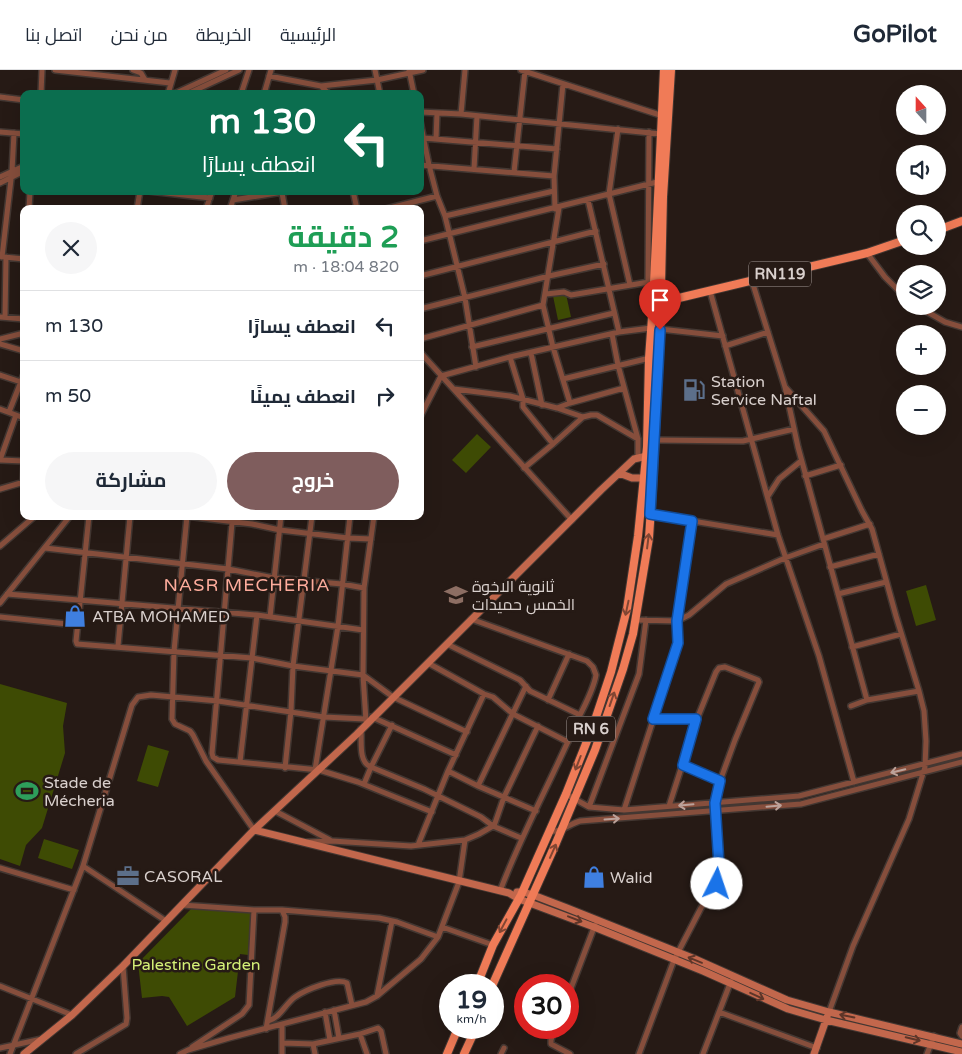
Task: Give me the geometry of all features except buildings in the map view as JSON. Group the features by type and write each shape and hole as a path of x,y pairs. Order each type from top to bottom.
{"main road":[{"name":"RN 6","path":"482,974 493,946 521,895 566,794 592,726 618,645 635,564 643,479 642,456 651,328 657,303 651,281 661,181 661,134 665,117 664,70"},
{"name":"RN 6","path":"498,973 575,799 613,699 633,634 649,538 660,330 657,303 661,181 665,117 671,70"},
{"path":"946,227 962,221"},
{"name":"RN119","path":"657,303 867,253 896,243"},
{"path":"24,1054 72,1015 123,966 254,830 428,663 619,473 642,456 654,455"},
{"path":"619,473 632,478 653,478"},
{"path":"254,830 459,882 531,898 675,956 733,976 787,1000 932,1040 962,1052"},
{"path":"675,956 730,984 788,1009 826,1020 962,1044"},
{"path":"484,967 498,973"},
{"path":"816,1051 829,1012"},
{"path":"447,1054 453,1039"},
{"path":"464,1054 471,1039"}],"street":[{"path":"41,90 42,70"},
{"path":"55,70 170,83"},
{"path":"133,70 141,73 145,80"},
{"path":"169,90 175,70"},
{"path":"183,90 226,70"},
{"path":"196,90 238,70"},
{"path":"242,90 248,70"},
{"path":"375,70 379,90"},
{"path":"265,90 270,73 321,86 377,80 423,70"},
{"path":"461,114 465,70"},
{"path":"514,172 523,71 665,117"},
{"path":"409,72 413,90"},
{"path":"563,84 554,176 557,208 543,305 553,347 570,403"},
{"path":"321,86 325,90"},
{"path":"0,97 20,100"},
{"path":"424,112 461,114 661,134"},
{"path":"436,139 437,113"},
{"path":"474,169 477,116"},
{"path":"618,129 609,194 630,285"},
{"path":"0,132 20,134"},
{"path":"546,294 564,292 571,296 651,281 647,211 649,132"},
{"path":"14,133 3,257 3,317 20,319"},
{"path":"424,138 556,148"},
{"path":"424,142 437,196 450,233 465,298 476,367"},
{"path":"424,165 554,176"},
{"path":"0,177 20,168"},
{"path":"0,183 20,174"},
{"path":"424,240 661,181"},
{"path":"445,216 554,191"},
{"path":"184,195 210,198"},
{"path":"207,205 211,195"},
{"path":"231,205 235,195"},
{"path":"233,200 268,195"},
{"path":"402,205 437,196"},
{"path":"588,200 619,332"},
{"path":"647,211 657,211"},
{"path":"424,275 596,231"},
{"path":"867,253 896,288"},
{"path":"3,257 20,259"},
{"path":"424,308 548,276 604,264"},
{"path":"752,281 785,387 801,461 867,700"},
{"path":"710,291 778,535 819,656 854,782"},
{"path":"424,337 543,305"},
{"path":"472,347 614,312"},
{"path":"932,315 944,322 962,327"},
{"path":"424,410 442,376 510,357 619,332 651,328 723,336"},
{"path":"726,346 768,332"},
{"path":"0,340 20,334"},
{"path":"612,334 618,366 642,456"},
{"path":"0,344 20,350"},
{"path":"531,353 542,405"},
{"path":"424,356 572,520"},
{"path":"563,379 658,356"},
{"path":"510,357 524,410 553,444"},
{"path":"0,376 20,382"},
{"path":"9,412 20,387"},
{"path":"785,387 824,431 870,524 918,691 925,725 926,763 909,819 853,946 829,1012"},
{"path":"557,408 624,388"},
{"path":"454,389 522,399 583,417"},
{"path":"0,409 20,416"},
{"path":"16,415 2,445 0,460 20,461"},
{"path":"524,468 583,417 591,415 597,415 638,440"},
{"path":"655,440 753,440 794,429"},
{"path":"768,496 779,479 801,461"},
{"path":"805,476 841,465"},
{"path":"0,489 20,483"},
{"path":"650,514 778,535"},
{"path":"0,546 30,520"},
{"path":"0,603 67,520"},
{"path":"89,520 77,626 77,644 252,658 331,672 363,675 392,697 467,732"},
{"path":"118,646 130,520"},
{"path":"187,520 174,651 173,722 190,731 206,761 254,830"},
{"path":"217,520 280,530 371,539"},
{"path":"270,617 281,520"},
{"path":"285,768 291,711 293,666 311,520"},
{"path":"317,770 338,626 350,520"},
{"path":"373,520 364,588 363,675 366,722 363,758 365,764 424,789 521,838"},
{"path":"624,810 678,643 677,621 692,521"},
{"path":"232,522 213,757 218,760 317,770 364,784 432,812"},
{"path":"635,620 677,621 689,616 726,584 823,541 870,524"},
{"path":"44,548 364,588"},
{"path":"830,567 879,554"},
{"path":"838,594 886,582"},
{"path":"7,594 257,615 363,630"},
{"path":"240,762 257,615"},
{"path":"0,617 77,626"},
{"path":"471,619 589,662 596,675 568,742 536,811 521,838 500,891"},
{"path":"589,807 638,674 646,620"},
{"path":"852,647 901,634"},
{"path":"447,644 520,680 530,691 580,715"},
{"path":"548,700 569,654"},
{"path":"428,663 484,694 493,697 513,714 568,742"},
{"path":"639,1054 675,956 701,908 717,884 719,865 715,803 720,781 759,681 725,667 719,668 716,672 696,719 669,806"},
{"path":"478,786 526,686"},
{"path":"851,706 867,700 918,691"},
{"path":"418,845 448,771 484,694"},
{"path":"10,1054 83,866 135,700 144,695 172,696 392,725 456,755"},
{"path":"653,719 696,719"},
{"path":"364,784 392,725"},
{"path":"301,842 332,840 400,846 466,840 494,826 504,797 538,726"},
{"path":"566,794 589,807 624,810 799,796 962,754"},
{"path":"549,831 556,832 580,821 800,804 962,762"},
{"path":"683,765 720,781"},
{"path":"448,771 536,811"},
{"path":"275,811 332,840"},
{"path":"188,1050 352,1005 377,996 421,959 438,937 459,882 466,840"},
{"path":"83,866 166,921"},
{"path":"0,868 74,890"},
{"path":"182,905 354,916 392,921 438,937"},
{"path":"180,1054 242,1014 249,1005 254,910"},
{"path":"266,1029 285,922 282,910"},
{"path":"377,996 392,921"},
{"path":"576,974 595,923"},
{"path":"442,927 493,946"},
{"path":"76,1054 126,1024 123,966"},
{"path":"703,1054 733,976"},
{"path":"268,1020 274,1018 290,1001 301,994 335,981 347,983 352,1005"},
{"path":"0,986 72,1015"},
{"path":"334,1010 339,1038"},
{"path":"325,1012 330,1040"},
{"path":"719,1012 816,1051"},
{"path":"282,1025 282,1054"},
{"path":"283,1043 313,1044 379,1028 386,1054"},
{"path":"962,1028 960,1033 962,1036"},
{"path":"360,1034 367,1054"},
{"path":"0,1048 42,1039"},
{"path":"552,1039 551,1042 554,1047 562,1053 570,1054"},
{"path":"926,1054 932,1040"},
{"path":"313,1044 314,1054"},
{"path":"365,1047 372,1054"},
{"path":"501,1054 504,1048"}],"green space":[{"path":"566,294 571,317 558,320 553,296"},
{"path":"477,434 491,447 466,473 452,460"},
{"path":"926,585 936,620 916,626 906,591"},
{"name":"Stade de Mécheria","path":"0,684 67,703 63,726 65,753 42,828 26,845 20,866 0,859"},
{"path":"148,745 169,751 158,787 137,781"},
{"path":"44,839 79,850 72,869 38,858"},
{"name":"Palestine Garden","path":"191,909 251,912 248,955 240,954 235,997 187,1026 169,997 142,998 138,963"}],"place":[{"name":"Station Service Naftal","path":"694,390"},
{"name":"ثانوية الاخوة الخمس حميدات","path":"456,595"},
{"name":"ATBA MOHAMED","path":"75,616"},
{"name":"Stade de Mécheria","path":"27,791"},
{"name":"CASORAL","path":"128,876"},
{"name":"Walid","path":"594,877"}],"district":[{"name":"NASR MECHERIA","path":"247,585"}],"route":[{"path":"660,330 650,514 692,521 677,621 678,643 653,719 696,719 683,765 720,781 715,803 719,865 717,884"}]}
